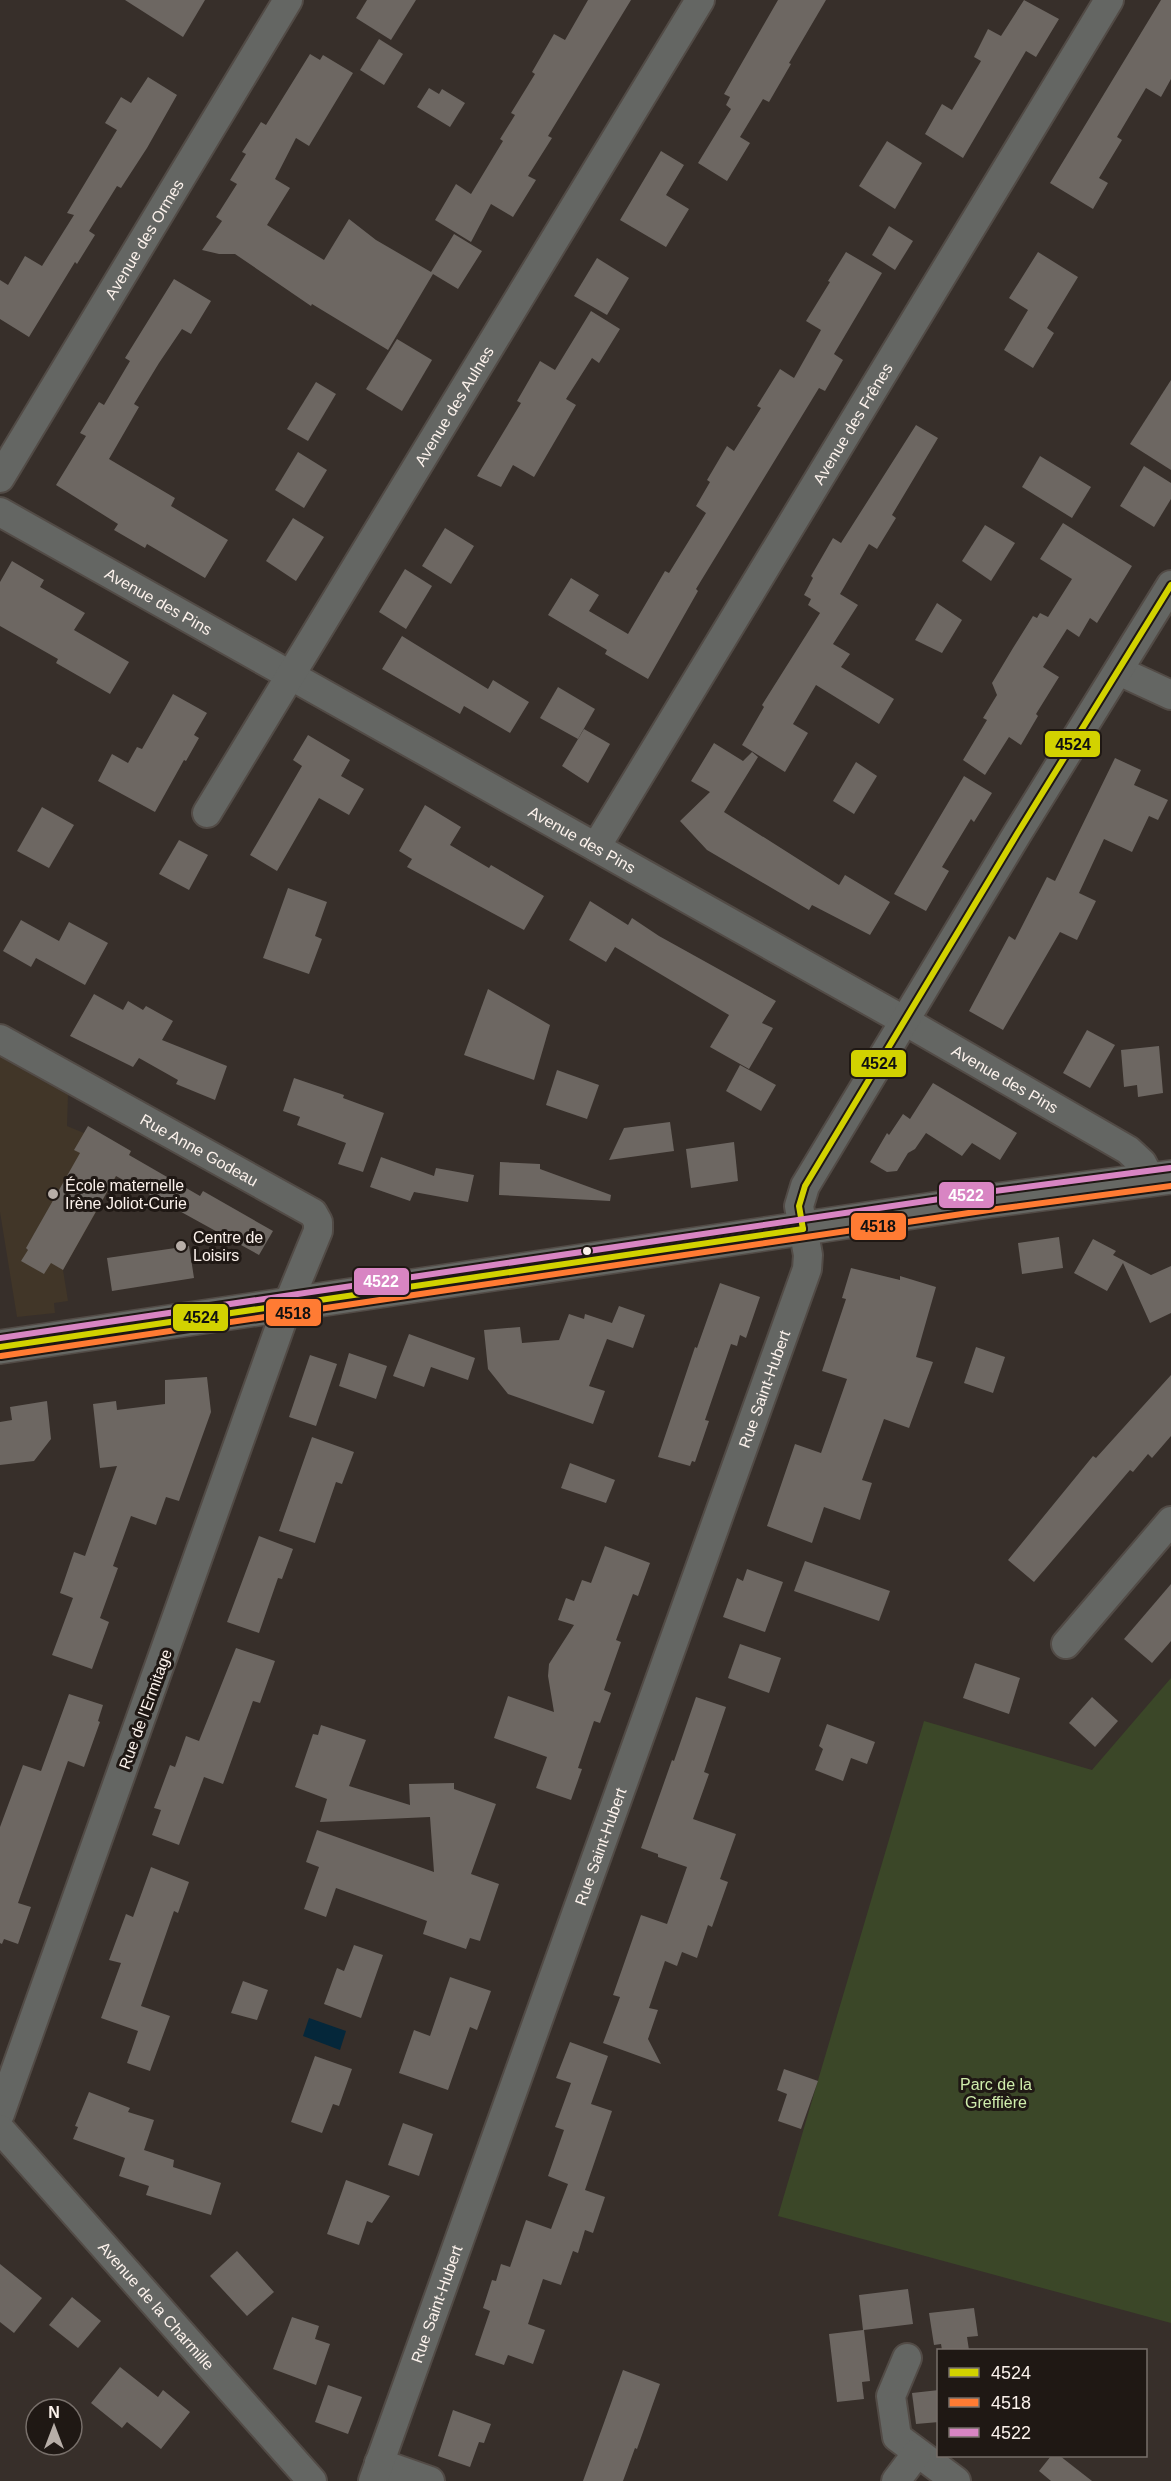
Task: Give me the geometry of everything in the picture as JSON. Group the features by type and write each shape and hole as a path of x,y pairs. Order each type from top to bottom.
{"main road":[{"path":"0,1347 1161,1178"}],"street":[{"name":"Avenue des Ormes","path":"0,478 288,0"},
{"name":"Avenue des Aulnes","path":"207,813 293,675 700,0"},
{"name":"Avenue des Frênes","path":"596,847 1108,0"},
{"name":"Avenue des Pins","path":"0,512 905,1021 1128,1150 1161,1178"},
{"name":"Rue Saint-Hubert","path":"430,2481 376,2472 807,1269 808,1256 799,1206 805,1186 1017,834 1171,585"},
{"path":"1119,671 1171,695"},
{"name":"Rue Anne Godeau","path":"0,1039 313,1213 318,1222 318,1231 288,1304"},
{"name":"Rue de l'Ermitage","path":"0,2114 288,1304"},
{"path":"1066,1644 1171,1521"},
{"name":"Avenue de la Charmille","path":"0,2128 312,2481"},
{"path":"907,2358 891,2396 897,2437 956,2481"},
{"path":"896,2481 917,2453"}],"shaded area":[{"name":"École maternelle Irène Joliot-Curie","path":"0,1057 68,1095 67,1126 84,1133 88,1127 131,1151 63,1270 68,1301 54,1303 55,1313 17,1317 0,1212"}],"green space":[{"name":"Parc de la Greffière","path":"1171,1678 1171,2323 778,2216 924,1721 1092,1770"}],"water":[{"path":"309,2018 346,2031 340,2050 303,2036"}],"building":[{"path":"125,0 205,0 183,37"},
{"path":"367,0 416,0 391,40 356,18"},
{"path":"588,0 631,0 548,136 552,138 528,176 536,180 513,217 491,204 471,242 435,220 456,184 471,194 503,141 500,139 515,115 511,113 535,74 532,72 554,34 565,40"},
{"path":"778,0 826,0 769,102 763,99 740,137 750,143 727,181 698,163 731,109 726,105 730,97 724,94"},
{"path":"1024,0 1059,19 1036,57 1026,51 963,158 925,134 942,104 952,110 981,61 974,57 988,29 1001,36"},
{"path":"1161,0 1171,0 1171,79 1161,97 1146,88 1117,137 1122,140 1099,178 1108,183 1093,209 1050,183"},
{"path":"379,39 403,54 384,85 360,70"},
{"path":"310,54 320,60 323,55 353,73 309,146 296,138 275,179 290,188 267,225 324,260 349,219 376,240 431,272 454,234 482,251 458,289 433,274 388,350 312,304 311,306 235,254 219,254 202,250 222,221 216,217 237,184 230,180 246,154 242,152 261,122 266,125"},
{"path":"148,77 177,95 147,148 121,188 117,186 89,231 95,235 77,264 75,262 29,337 0,319 0,280 8,285 25,256 42,266 74,215 67,213 117,130 105,123 121,97 131,103"},
{"path":"429,88 439,94 442,89 465,103 450,127 417,107"},
{"path":"887,141 922,163 895,209 859,186"},
{"path":"661,151 684,165 666,195 689,209 666,247 620,220"},
{"path":"889,226 913,241 895,270 872,255"},
{"path":"846,252 882,273 834,354 843,360 825,391 819,388 696,589 698,591 648,679 605,654 607,650 548,615 571,578 599,595 589,611 628,634 665,571 669,573 706,513 696,506 710,482 707,480 727,446 734,451 761,408 757,406 780,369 794,378 821,330 806,321"},
{"path":"1038,252 1078,277 1047,328 1054,333 1033,368 1004,350 1028,310 1009,298"},
{"path":"597,258 629,278 607,315 574,296"},
{"path":"174,279 211,301 191,334 182,329 159,363 134,404 139,407 109,459 175,498 171,506 228,540 205,578 147,544 145,548 114,530 118,524 56,485 86,436 80,433 99,402 104,405 130,361 125,358"},
{"path":"591,311 620,329 599,363 592,358 566,399 576,405 534,477 513,465 501,487 477,476 521,403 517,401 540,361 555,370"},
{"path":"397,339 432,360 402,411 366,389"},
{"path":"1171,380 1171,470 1130,444"},
{"path":"316,382 336,394 308,441 287,429"},
{"path":"916,425 938,438 892,515 896,518 877,549 869,544 840,594 858,605 833,644 850,654 841,667 894,699 879,724 816,685 793,724 808,733 785,772 742,745 764,707 762,705 820,613 808,605 811,599 804,595 813,578 811,576 833,538 841,543"},
{"path":"298,452 327,470 304,508 275,490"},
{"path":"1040,456 1091,487 1072,518 1022,487"},
{"path":"1144,466 1171,483 1171,499 1154,527 1120,506"},
{"path":"293,518 324,537 296,581 266,561"},
{"path":"1063,523 1132,566 1097,623 1090,618 1079,637 1067,629 1043,667 1059,677 1036,714 1038,716 1021,745 1009,737 985,775 963,760 987,720 983,718 997,695 992,683 1013,648 1033,616 1037,618 1040,613 1048,617 1072,579 1040,559"},
{"path":"985,525 1015,543 991,581 962,561"},
{"path":"445,528 474,546 451,584 422,566"},
{"path":"12,561 44,580 40,587 85,613 74,630 129,662 110,694 56,663 58,659 0,626 0,582"},
{"path":"405,569 432,586 406,629 379,612"},
{"path":"937,603 962,620 942,653 915,640"},
{"path":"402,636 488,689 493,680 529,702 510,733 464,706 460,714 382,669"},
{"path":"558,687 595,709 578,739 540,718"},
{"path":"173,694 207,713 194,735 199,738 155,812 98,781 112,754 128,763 137,747 142,749"},
{"path":"584,729 610,744 588,783 562,766"},
{"path":"308,735 350,760 341,776 364,789 349,815 319,798 277,871 250,855 302,766 293,760"},
{"path":"714,743 743,761 752,752 758,757 724,812 839,885 845,875 890,902 870,935 812,905 809,910 707,850 680,821 710,792 691,781"},
{"path":"1115,758 1141,770 1134,785 1168,800 1158,820 1149,816 1132,852 1104,839 1079,893 1096,901 1077,940 1060,932 1003,1030 969,1011 1009,936 1015,940 1047,877 1055,881"},
{"path":"856,762 877,776 854,814 833,801"},
{"path":"964,776 992,793 974,822 971,819 942,867 949,871 926,911 894,894"},
{"path":"425,805 461,827 450,845 489,868 491,865 544,896 524,930 407,867 412,859 399,851"},
{"path":"42,807 74,825 49,868 17,851"},
{"path":"179,840 208,855 189,890 159,874"},
{"path":"288,888 327,902 315,936 322,939 309,974 263,958"},
{"path":"590,901 628,925 632,918 659,936 776,1001 762,1023 773,1028 749,1069 710,1047 729,1015 615,947 606,962 569,940"},
{"path":"21,920 59,941 69,922 108,943 85,985 36,958 31,967 3,951"},
{"path":"488,989 550,1025 534,1080 464,1055"},
{"path":"94,994 123,1010 128,1001 143,1010 146,1006 173,1021 162,1040 227,1066 215,1100 176,1084 178,1080 139,1058 133,1067 70,1036"},
{"path":"1087,1030 1115,1045 1090,1088 1063,1073"},
{"path":"1159,1046 1163,1093 1138,1097 1137,1085 1124,1087 1121,1050"},
{"path":"740,1065 776,1085 761,1111 726,1091"},
{"path":"557,1070 599,1085 587,1119 546,1105"},
{"path":"294,1078 344,1095 343,1098 384,1113 363,1172 338,1164 346,1143 297,1125 300,1117 283,1111"},
{"path":"933,1083 1017,1133 1000,1160 972,1143 962,1156 926,1133 915,1149 908,1153 897,1171 887,1172 870,1162 887,1133 889,1135 903,1114 910,1119"},
{"path":"670,1122 674,1151 609,1160 624,1128"},
{"path":"88,1126 131,1151 129,1155 200,1196 203,1191 273,1231 259,1255 116,1176 63,1270 51,1263 44,1274 21,1261 28,1250 26,1248 80,1153 74,1150"},
{"path":"734,1142 738,1181 691,1188 686,1149"},
{"path":"381,1157 434,1176 436,1168 474,1175 468,1202 414,1192 410,1201 370,1187"},
{"path":"500,1162 540,1164 540,1169 611,1195 610,1201 499,1195"},
{"path":"1059,1237 1063,1268 1022,1274 1018,1243"},
{"path":"1093,1239 1116,1251 1113,1255 1151,1275 1171,1266 1171,1313 1150,1323 1123,1263 1107,1291 1074,1273"},
{"path":"189,1246 194,1278 112,1291 107,1258"},
{"path":"851,1268 900,1280 900,1276 936,1287 916,1357 933,1362 909,1428 884,1419 862,1480 872,1483 860,1520 824,1507 812,1543 767,1526 795,1444 821,1453 847,1379 822,1371 846,1299 842,1298"},
{"path":"720,1283 760,1297 746,1338 740,1335 737,1346 731,1344 705,1420 709,1421 695,1462 692,1461 690,1466 658,1457 695,1347 697,1348"},
{"path":"619,1306 645,1315 633,1348 607,1339 589,1386 605,1391 593,1424 508,1394 488,1369 484,1330 520,1327 522,1343 559,1340 569,1314 584,1319 585,1314 612,1323"},
{"path":"409,1334 475,1358 468,1380 431,1367 424,1387 393,1376"},
{"path":"976,1347 1005,1357 993,1393 964,1383"},
{"path":"349,1353 387,1366 376,1399 339,1386"},
{"path":"310,1355 337,1364 316,1426 289,1417"},
{"path":"1171,1375 1171,1436 1152,1458 1148,1454 1133,1472 1130,1470 1034,1582 1008,1560 1093,1456 1096,1458"},
{"path":"207,1377 211,1412 179,1501 166,1497 156,1525 131,1516 113,1566 118,1568 100,1618 109,1622 92,1669 52,1655 73,1598 60,1593 74,1552 85,1556 117,1466 100,1468 93,1404 116,1401 117,1410 165,1404 165,1380"},
{"path":"47,1401 51,1439 34,1461 0,1465 0,1422 12,1420 10,1407"},
{"path":"312,1437 354,1452 342,1484 336,1482 315,1543 279,1531"},
{"path":"570,1463 615,1480 606,1503 561,1488"},
{"path":"259,1536 293,1549 282,1579 278,1578 259,1633 227,1622"},
{"path":"605,1546 650,1563 638,1596 633,1594 616,1640 621,1642 604,1690 611,1693 600,1723 594,1721 578,1768 582,1769 571,1800 536,1788 547,1757 494,1738 508,1696 554,1712 548,1676 549,1664 574,1625 558,1620 566,1598 574,1601 582,1580 591,1583"},
{"path":"805,1561 890,1591 879,1621 794,1591"},
{"path":"747,1569 783,1582 765,1632 723,1617 737,1578 743,1581"},
{"path":"1171,1584 1171,1641 1152,1663 1124,1639"},
{"path":"740,1644 781,1658 769,1693 728,1678"},
{"path":"236,1648 275,1661 260,1703 253,1701 223,1784 204,1777 179,1845 152,1835 161,1810 154,1808 170,1765 175,1767 186,1736 199,1741"},
{"path":"975,1663 1020,1678 1009,1714 963,1698"},
{"path":"69,1694 103,1705 98,1721 100,1722 84,1767 68,1761 18,1903 31,1907 18,1944 4,1939 2,1944 0,1943 0,1827 23,1765 41,1771"},
{"path":"696,1697 726,1707 704,1772 709,1774 693,1819 736,1834 720,1879 728,1882 712,1927 708,1925 697,1958 682,1952 677,1966 665,1961 649,2008 658,2010 648,2039 661,2064 603,2043 620,1997 613,1995 641,1915 667,1924 687,1867 658,1857 658,1854 641,1848"},
{"path":"1092,1697 1118,1721 1095,1747 1069,1723"},
{"path":"827,1724 875,1742 867,1764 851,1758 843,1781 815,1770 823,1749 819,1746"},
{"path":"321,1725 366,1740 349,1786 410,1805 409,1784 454,1783 454,1789 496,1804 471,1874 499,1884 480,1941 470,1938 466,1949 423,1934 427,1921 336,1888 326,1917 304,1909 319,1867 306,1862 317,1830 434,1872 430,1817 320,1822 327,1799 295,1787 313,1734 318,1735"},
{"path":"151,1867 189,1882 178,1913 174,1911 141,2006 170,2016 150,2071 127,2063 138,2031 101,2018 121,1963 109,1960 126,1914 133,1917"},
{"path":"354,1945 383,1955 361,2018 324,2004 337,1968 344,1971"},
{"path":"450,1977 491,1991 477,2030 470,2027 448,2090 399,2073 414,2030 430,2036"},
{"path":"243,1981 268,1990 257,2020 231,2013"},
{"path":"570,2042 608,2056 591,2104 612,2111 585,2190 605,2197 593,2233 585,2230 578,2253 573,2251 561,2285 543,2279 528,2324 545,2330 533,2364 508,2355 504,2365 475,2355 490,2311 483,2308 492,2280 496,2281 501,2264 510,2267 526,2220 551,2229 568,2184 548,2176 564,2130 555,2127 571,2083 556,2078"},
{"path":"315,2056 352,2069 339,2106 333,2104 322,2133 291,2122"},
{"path":"784,2069 818,2081 801,2129 778,2121 787,2094 777,2090"},
{"path":"89,2092 130,2108 128,2112 154,2120 144,2150 174,2160 173,2167 221,2183 211,2215 146,2195 149,2186 119,2176 125,2158 73,2139 78,2127 75,2126"},
{"path":"403,2123 433,2134 419,2176 388,2165"},
{"path":"346,2180 390,2196 372,2223 367,2221 359,2245 327,2234"},
{"path":"237,2251 274,2292 247,2316 210,2276"},
{"path":"0,2264 42,2298 14,2333 0,2322"},
{"path":"908,2289 913,2324 864,2330 870,2381 862,2382 864,2399 837,2402 829,2334 863,2330 859,2295"},
{"path":"72,2297 101,2321 78,2348 49,2325"},
{"path":"974,2308 978,2336 967,2337 969,2349 942,2349 941,2344 934,2345 929,2313"},
{"path":"292,2317 319,2326 315,2339 330,2344 316,2385 273,2369"},
{"path":"120,2367 158,2397 163,2390 190,2412 161,2449 127,2422 122,2428 91,2403"},
{"path":"623,2370 660,2384 637,2449 635,2448 623,2481 583,2481"},
{"path":"328,2385 362,2397 348,2434 315,2422"},
{"path":"937,2390 937,2422 916,2424 912,2393"},
{"path":"453,2410 491,2424 484,2443 479,2442 470,2467 438,2456"},
{"path":"1050,2457 1061,2457 1092,2481 1051,2481 1039,2471"}],"transit line":[{"name":"4524","path":"803,1229 799,1206 805,1186 1017,834 1171,585"},
{"name":"4522","path":"0,1338 987,1192 1170,1168"},
{"name":"4518","path":"1,1356 989,1210 1171,1186"},
{"name":"4524","path":"0,1347 803,1229"}],"place":[{"name":"École maternelle Irène Joliot-Curie","path":"53,1194"},
{"name":"Centre de Loisirs","path":"181,1246"}]}
